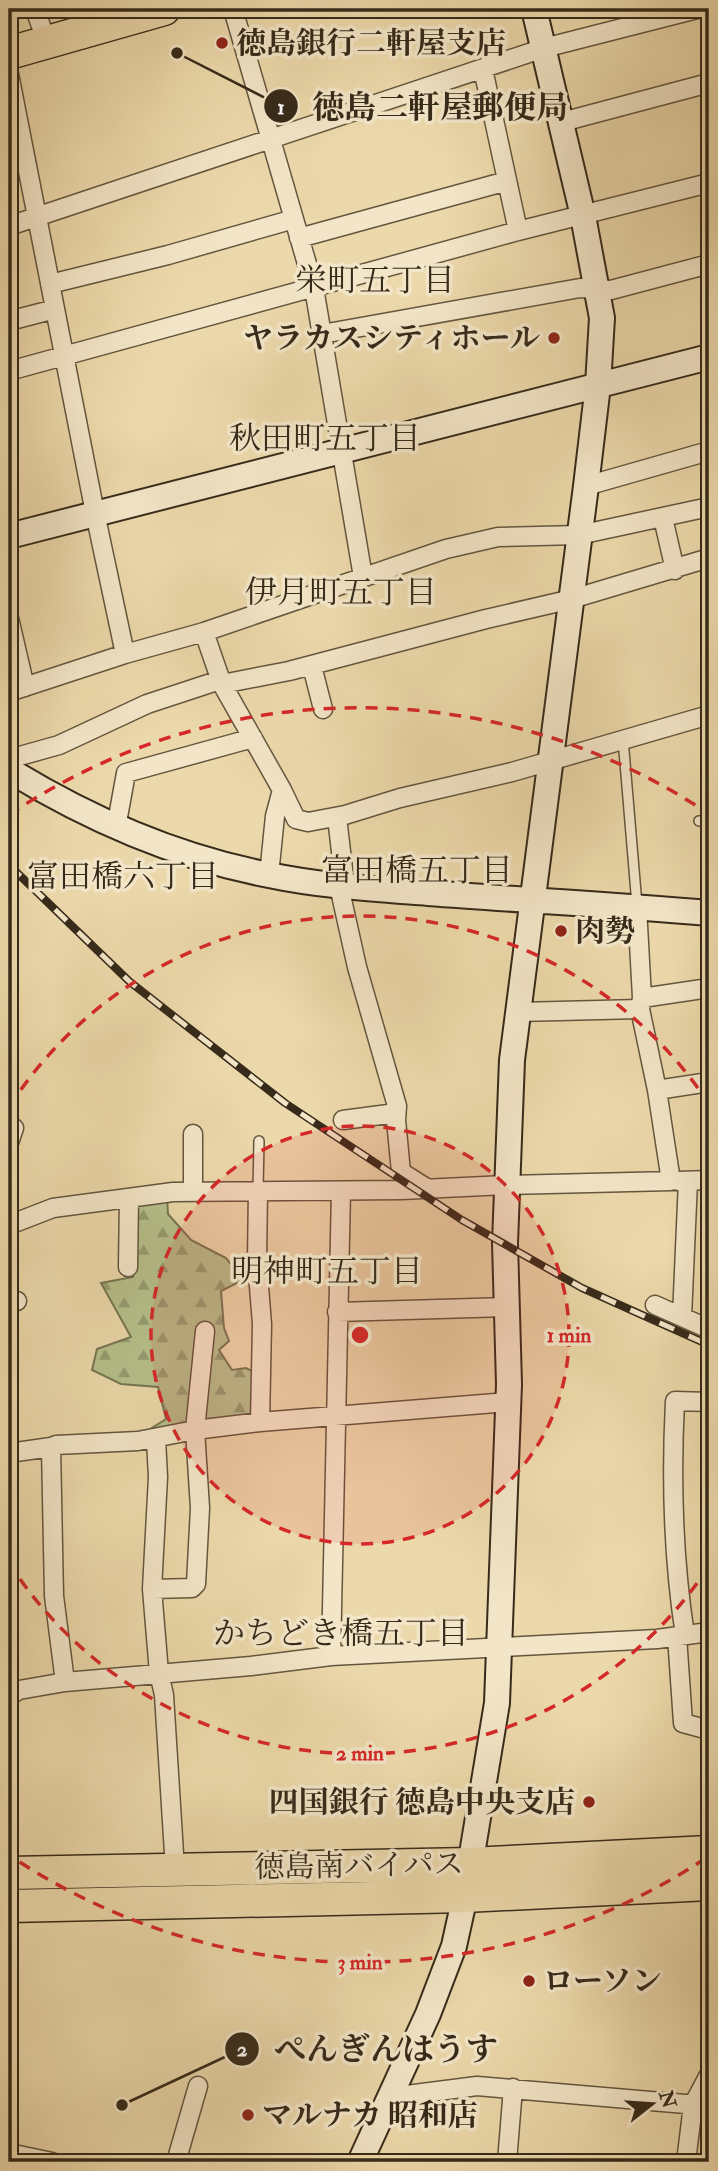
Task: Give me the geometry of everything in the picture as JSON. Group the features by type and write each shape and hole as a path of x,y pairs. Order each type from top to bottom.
{"highway":[{"path":"9,54 164,9"},
{"name":"徳島南バイパス","path":"9,1873 470,1864 709,1852"},
{"name":"徳島南バイパス","path":"9,1906 465,1896 709,1884"}],"street":[{"path":"35,9 47,43"},
{"path":"233,9 314,288 363,577"},
{"path":"360,2162 428,2014 454,1946 465,1896 496,1703 508,1402 506,1185 512,1060 586,485 598,385 602,318 583,216 534,9"},
{"path":"9,226 544,48 697,9"},
{"path":"483,69 519,232"},
{"path":"9,74 125,654"},
{"path":"562,122 709,83"},
{"path":"299,238 507,181"},
{"path":"9,371 519,232 709,184"},
{"path":"50,284 294,219"},
{"path":"322,334 580,288 611,290 709,264"},
{"path":"9,321 55,309"},
{"path":"9,536 709,357"},
{"path":"586,485 709,451"},
{"path":"9,618 17,689 204,632 446,549 498,537 579,535 709,507"},
{"path":"663,518 675,570"},
{"path":"9,759 59,745 147,704 221,682 312,666 572,599 709,558"},
{"path":"204,632 221,682 296,819 308,822 512,772 709,715"},
{"path":"312,666 323,709"},
{"path":"116,828 126,773 253,738"},
{"path":"9,770 53,797 116,828 205,859 269,876 342,886 709,913"},
{"path":"269,876 275,816 282,790"},
{"path":"337,817 342,886 354,956 397,1106 401,1172 428,1189"},
{"path":"637,906 641,1004 657,1090 679,1181 682,1317"},
{"path":"518,1012 641,1004 709,988"},
{"path":"657,1090 709,1082"},
{"path":"343,1120 396,1113"},
{"path":"193,1134 193,1192"},
{"path":"9,1225 53,1208 193,1192 428,1189 709,1180"},
{"path":"258,1190 257,1262 262,1324 260,1422"},
{"path":"331,1656 341,1191"},
{"path":"128,1267 129,1198"},
{"path":"655,1305 709,1329"},
{"path":"337,1312 507,1307"},
{"path":"152,1588 192,1588 196,1584 200,1508 195,1430 205,1331"},
{"path":"709,1402 675,1401 673,1446 683,1723 709,1730"},
{"path":"9,1453 56,1445 156,1439 195,1430 260,1422 508,1402"},
{"path":"156,1439 158,1477 152,1588 159,1673 164,1695 175,1869"},
{"path":"51,1447 54,1596 65,1682"},
{"path":"9,1696 19,1690 65,1682 251,1666 331,1656 657,1639 709,1632"},
{"path":"686,2162 709,2075"},
{"path":"176,2162 198,2086"},
{"path":"391,2097 477,2086 701,2106"},
{"path":"507,2162 513,2088"},
{"path":"9,2152 52,2162"}],"lane":[{"path":"623,739 637,906"},
{"path":"699,821 709,822"},
{"path":"258,1190 259,1141"}],"green space":[{"path":"167,1197 168,1214 191,1240 226,1258 243,1280 221,1291 224,1328 229,1341 219,1350 232,1370 246,1368 252,1371 252,1415 150,1429 166,1419 158,1387 121,1384 92,1370 97,1349 131,1337 101,1283 133,1277 135,1204"}],"railway":[{"path":"9,865 130,982 285,1103 462,1220 582,1288 709,1345"}],"place":[{"name":"徳島銀行二軒屋支店","path":"222,43"},
{"name":"徳島二軒屋郵便局","path":"177,53"},
{"name":"ヤラカスシティホール","path":"554,338"},
{"name":"肉勢","path":"561,931"},
{"name":"四国銀行 徳島中央支店","path":"589,1802"},
{"name":"ローソン","path":"529,1981"},
{"name":"ぺんぎんはうす","path":"122,2105"},
{"name":"マルナカ 昭和店","path":"248,2115"}],"district":[{"name":"栄町五丁目","path":"375,281"},
{"name":"秋田町五丁目","path":"325,439"},
{"name":"伊月町五丁目","path":"341,593"},
{"name":"富田橋五丁目","path":"417,871"},
{"name":"富田橋六丁目","path":"123,877"},
{"name":"明神町五丁目","path":"327,1272"},
{"name":"かちどき橋五丁目","path":"341,1634"}]}
